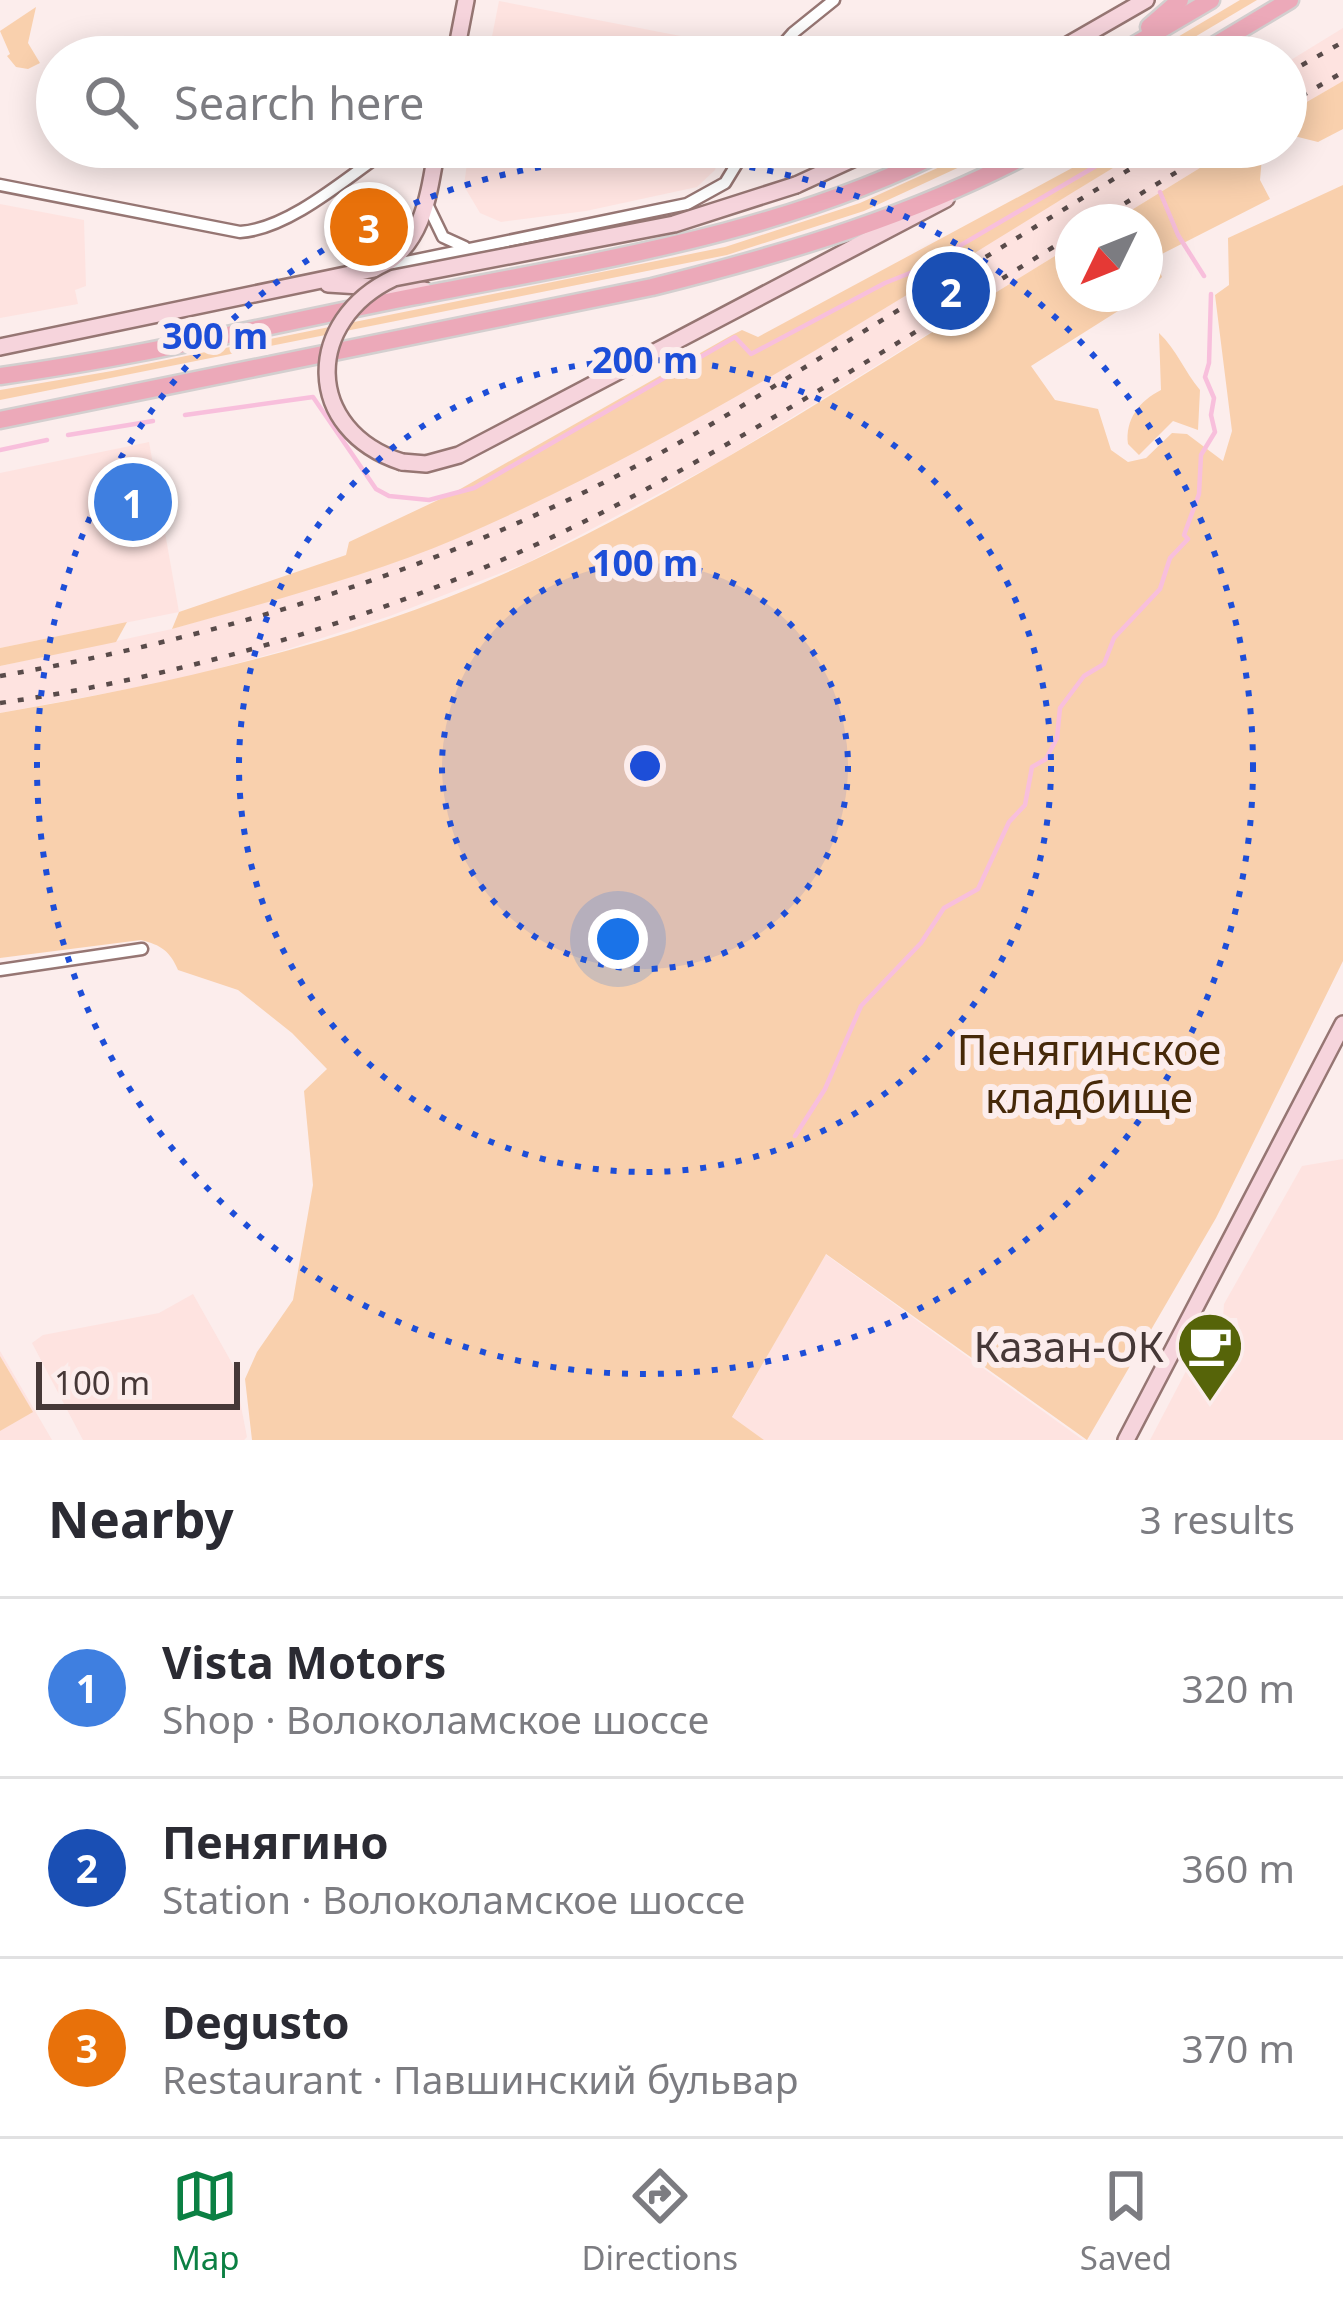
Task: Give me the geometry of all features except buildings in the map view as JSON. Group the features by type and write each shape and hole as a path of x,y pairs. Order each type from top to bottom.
{"main road":[{"path":"459,36 466,0"},
{"path":"1083,36 1146,0"},
{"path":"1137,36 1180,0"},
{"path":"1148,36 1211,0"},
{"path":"1230,36 1290,0"},
{"path":"0,347 379,268 410,242 427,200 433,168"},
{"path":"833,168 796,185 674,224 394,278 363,296 332,338 329,390 338,415 354,436 380,455 427,464 459,455 884,235 1002,168"},
{"path":"0,376 604,260 741,228 856,190 905,168"},
{"path":"0,420 673,282 806,247 976,182"},
{"path":"308,283 443,291"},
{"path":"1126,1440 1343,1024"}],"street":[{"path":"790,36 834,0"},
{"path":"0,185 240,232 257,231 285,218 360,168"},
{"path":"379,268 688,204 725,183 734,168"},
{"path":"427,200 430,217 443,237 459,247 474,248"},
{"path":"0,970 142,949"}],"shaded area":[{"path":"499,1 681,36 492,36"},
{"path":"1343,28 1343,81 1307,102 1307,50"},
{"path":"466,168 716,168 697,187 586,211 501,222 480,213 464,186"},
{"path":"1112,168 1200,168 1141,204 1055,204 1055,256 721,461 527,563 285,650 177,680 0,713 0,666 172,629 367,572 457,538 646,446 759,383"},
{"path":"0,204 84,220 86,286 75,290 78,304 0,318"},
{"path":"149,442 179,612 0,648 0,473"},
{"path":"1343,1159 1343,1440 1150,1440 1208,1329 1226,1337 1240,1334 1237,1318 1223,1318 1224,1304 1302,1166"},
{"path":"825,1254 1083,1440 764,1440 732,1418"},
{"path":"193,1294 233,1365 247,1437 83,1440 32,1343 43,1335 159,1313"},
{"path":"0,1351 52,1440 0,1440"}],"green space":[{"path":"1240,0 1257,0 1196,36 1179,36"},
{"path":"36,7 28,43 36,65 16,67 7,56 0,31"},
{"path":"1343,81 1343,129 1318,142 1307,139 1307,102"},
{"path":"938,168 957,168 864,211 727,255 0,400 0,390 725,247 860,203"},
{"path":"1072,168 1113,168 717,408 546,498 388,565 172,629 179,612 346,555 349,542 455,492 742,330 758,337"},
{"path":"1200,168 1261,168 1260,180 1270,199 1163,253 1163,204 1141,204"},
{"name":"Пенягинское кладбище","path":"1343,185 1343,961 1216,1218 1087,1440 826,1254 732,1417 764,1440 252,1440 245,1379 257,1352 293,1300 313,1185 304,1091 327,1069 292,1033 238,990 178,970 168,953 148,942 0,958 0,713 271,655 469,589 671,489 1055,256 1055,312 1116,312 1031,366 1055,400 1098,409 1111,450 1128,462 1146,458 1172,433 1187,434 1223,461 1232,431 1215,295 1229,285 1228,238"},
{"path":"1159,333 1200,390 1198,430 1173,421 1139,455 1128,444 1129,427 1140,406 1161,390"},
{"path":"127,622 116,642 0,666 0,648"},
{"path":"0,1356 33,1412 0,1431"}],"waterway":[{"path":"185,415 313,397 376,489 389,496 429,500 474,488 735,337 751,354 920,269 1093,168"},
{"path":"1160,192 1178,235 1204,276"},
{"path":"795,1136 825,1089 861,1006 921,943 944,908 978,889 1009,822 1025,805 1032,767 1046,759 1057,738 1060,708 1084,676 1104,664 1114,638 1160,589 1170,558 1188,539 1184,535 1199,494 1201,455 1215,432 1214,398 1205,377 1211,294"},
{"path":"68,435 153,421"},
{"path":"0,450 47,440"}],"railway":[{"path":"1307,62 1343,42"},
{"path":"1307,93 1343,72"},
{"path":"0,676 253,618 335,593 497,532 653,457 727,415 1132,168"},
{"path":"1124,204 1183,168"},
{"path":"0,703 81,690 242,652 323,628 479,570 685,468 1055,246"}],"place":[{"name":"Degusto","path":"369,227"},
{"name":"Пенягино","path":"951,291"},
{"name":"Vista Motors","path":"133,502"},
{"name":"Казан-ОК","path":"1210,1404"}]}
